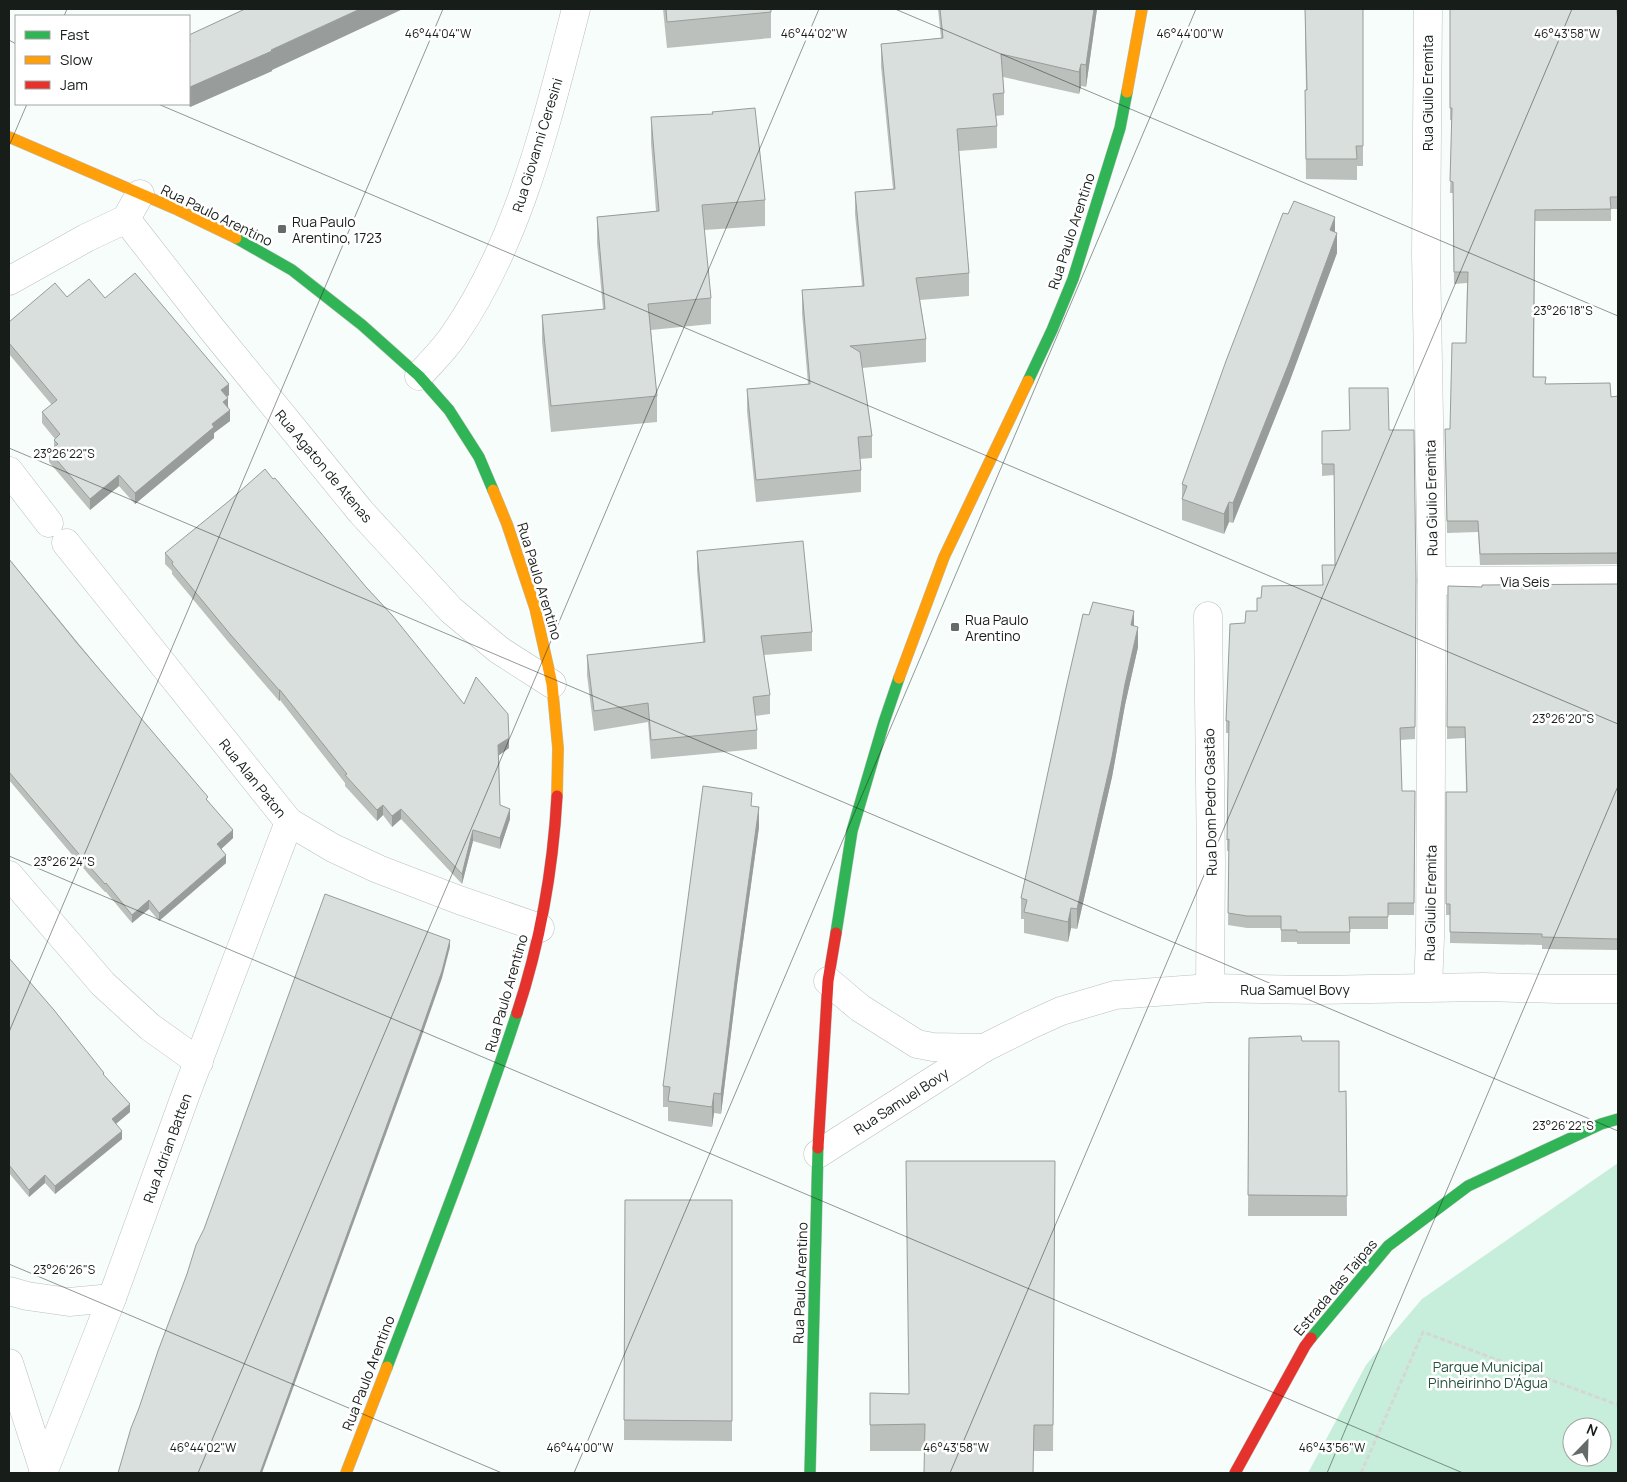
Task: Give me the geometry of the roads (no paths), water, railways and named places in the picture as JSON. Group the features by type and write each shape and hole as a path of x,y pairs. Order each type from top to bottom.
{"street":[{"name":"Rua Giovanni Ceresini","path":"419,376 453,337 474,304 500,252 522,198 554,94 576,9"},
{"name":"Rua Paulo Arentino","path":"810,1473 818,1154 828,980 852,831 884,722 910,646 944,557 1052,330 1073,279 1120,128 1142,9"},
{"name":"Rua Giulio Eremita","path":"1428,9 1426,255 1432,581 1428,987"},
{"name":"Rua Paulo Arentino","path":"9,137 234,237 292,270 362,325 419,376 449,410 479,457 507,524 535,608 552,684 558,748 554,844 540,928 522,998 501,1062 442,1223 346,1473"},
{"path":"9,281 86,238 126,219 140,194"},
{"name":"Rua Agaton de Atenas","path":"126,219 211,328 361,512 450,610 499,650 552,684"},
{"name":"Rua Alan Paton","path":"9,471 289,822 333,848 378,869 540,928"},
{"name":"Via Seis","path":"1432,581 1618,580"},
{"name":"Rua Dom Pedro Gastão","path":"1208,616 1211,863 1210,988"},
{"name":"Rua Adrian Batten","path":"43,1471 112,1298 289,822"},
{"path":"9,876 104,984 150,1027 199,1062"},
{"name":"Rua Samuel Bovy","path":"828,980 860,1008 917,1044 933,1047 984,1048"},
{"name":"Rua Samuel Bovy","path":"818,1154 984,1048 1061,1011 1115,995 1210,988 1280,990 1483,986 1618,989"},
{"name":"Estrada das Taipas","path":"1235,1473 1305,1346 1388,1246 1468,1186 1601,1124 1618,1119"},
{"path":"9,1290 27,1296 69,1302 112,1298"},
{"path":"9,1363 43,1471"}],"place":[{"name":"Rua Paulo Arentino, 1723","path":"282,229"},
{"name":"Rua Paulo Arentino","path":"955,627"}],"park label":[{"name":"Parque Municipal Pinheirinho D'Água","path":"1488,1374"}]}
